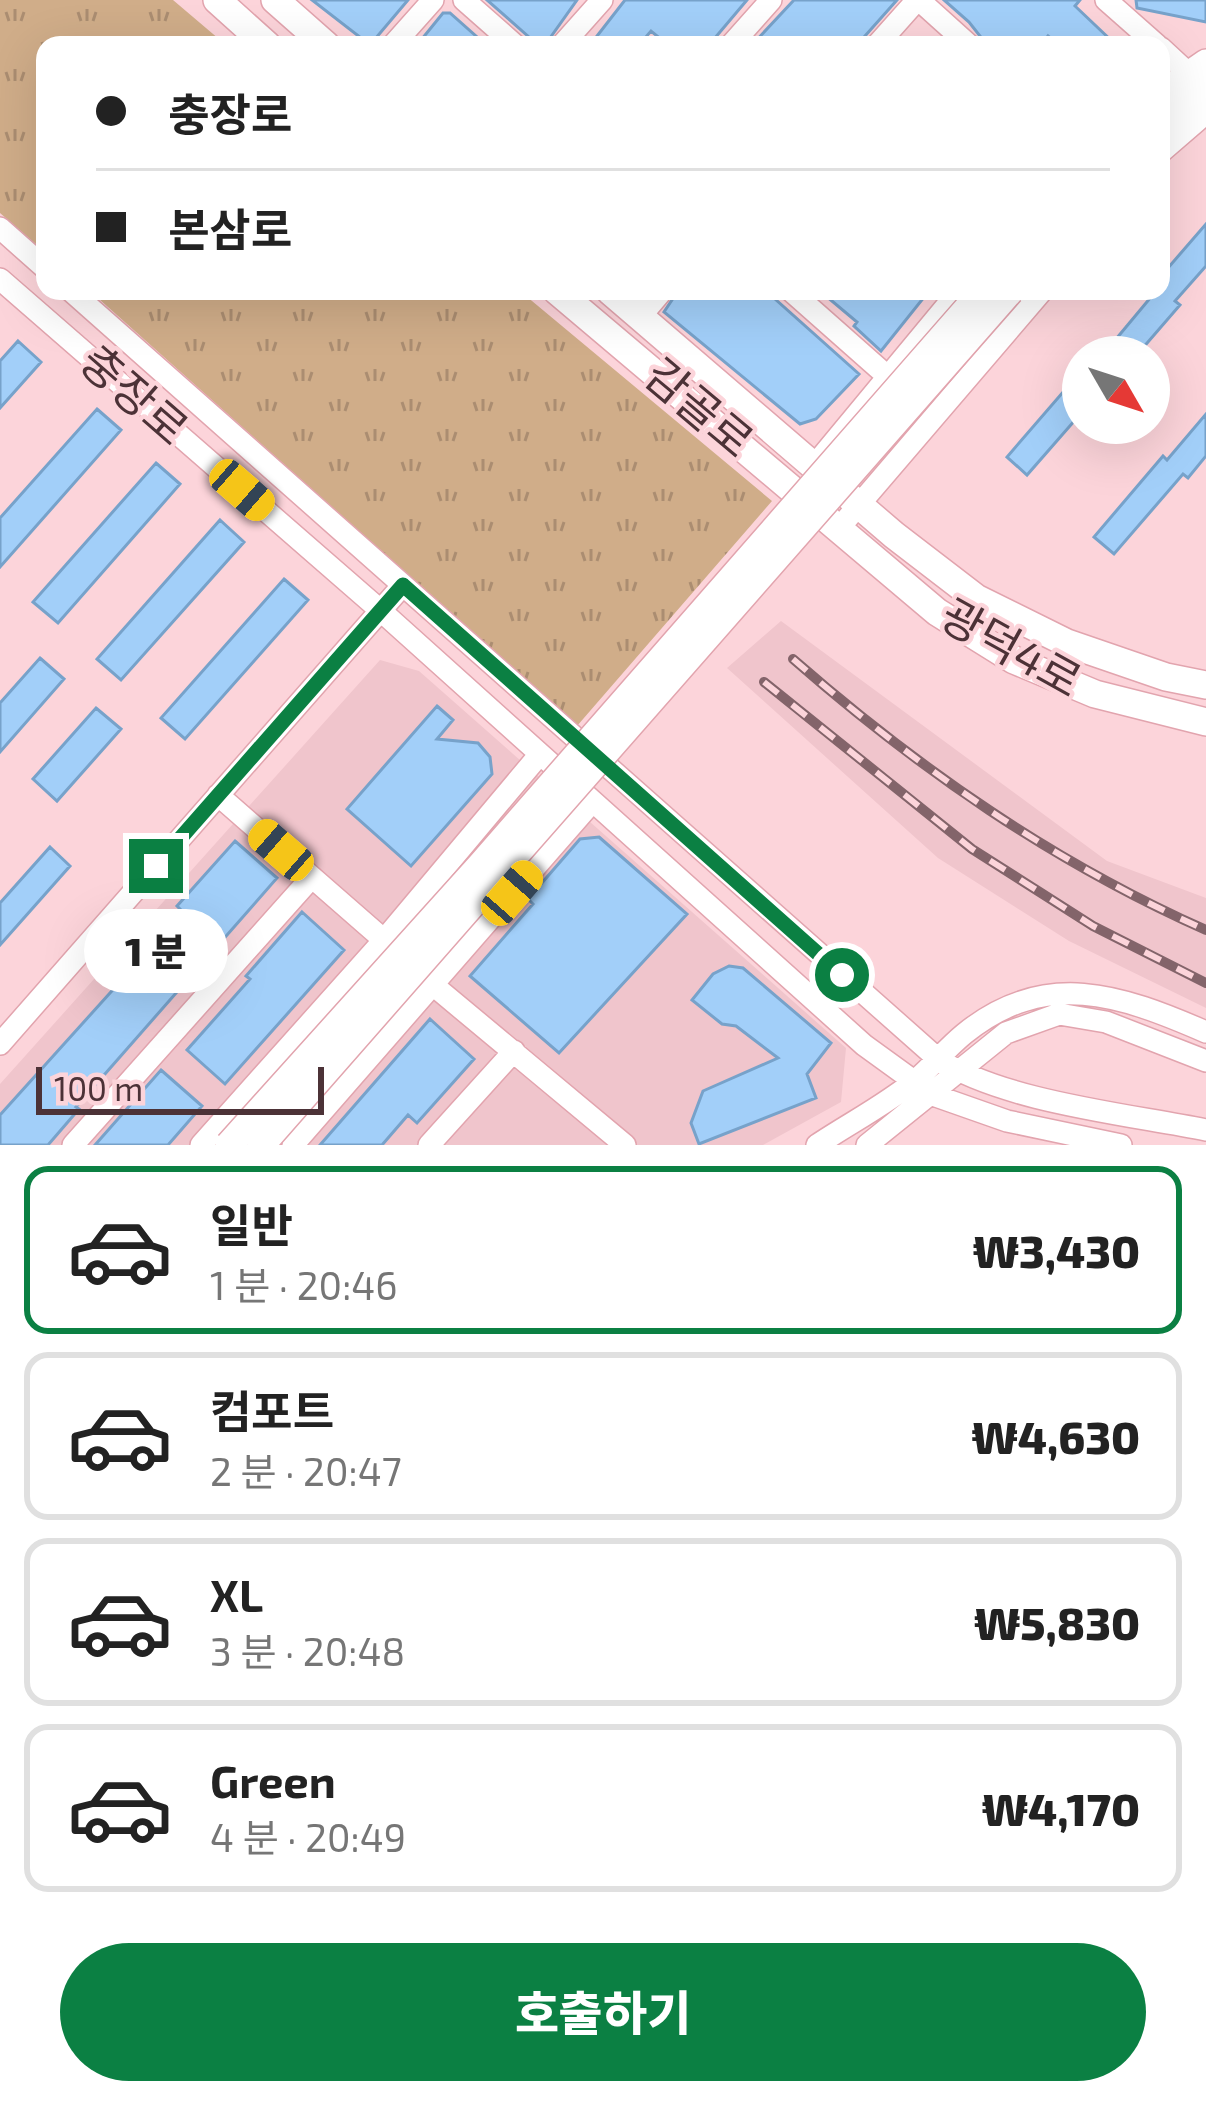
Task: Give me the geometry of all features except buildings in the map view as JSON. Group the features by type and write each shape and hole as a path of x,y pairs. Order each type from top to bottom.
{"main road":[{"path":"217,0 257,36"},
{"path":"274,0 316,36"},
{"path":"1170,90 1200,76"},
{"path":"1170,114 1200,76"},
{"name":"감골로","path":"567,300 840,527"},
{"name":"감골로","path":"620,300 859,503"},
{"path":"229,1145 975,300"},
{"path":"261,1145 1002,300"},
{"name":"광덕4로","path":"859,503 976,598 1067,643 1166,677 1206,685"},
{"name":"광덕4로","path":"840,527 937,612 1014,660 1095,694 1206,722"}],"street":[{"path":"401,36 433,0"},
{"path":"464,0 505,36"},
{"path":"570,36 602,0"},
{"path":"739,36 772,0"},
{"path":"886,36 918,0 960,36"},
{"path":"1106,0 1146,36"},
{"path":"1170,56 1200,76"},
{"path":"1170,144 1206,113"},
{"path":"0,228 36,260"},
{"name":"충장로","path":"0,279 380,610 864,1045 934,1095 1006,1121 1121,1145"},
{"name":"충장로","path":"81,300 948,1065 1020,1093 1206,1130"},
{"path":"640,317 654,300"},
{"path":"806,300 886,375"},
{"path":"795,488 951,300"},
{"path":"840,527 1034,300"},
{"path":"0,1044 403,585"},
{"path":"202,1145 384,940 540,754"},
{"path":"218,795 384,940"},
{"path":"293,1145 592,802"},
{"path":"73,1145 312,877"},
{"path":"433,985 625,1145"},
{"path":"867,1145 934,1095 966,1032 1040,995 1090,992 1162,1013 1206,1032"},
{"path":"817,1145 914,1082 1006,1033 1059,1014 1106,1022 1206,1061"},
{"path":"429,1145 514,1051"}],"shaded area":[{"path":"781,621 1107,861 1206,898 1206,1008 1069,941 938,858 727,668"},
{"path":"380,660 419,671 846,1048 841,1102 763,1145 0,1145 0,1084"}],"green space":[{"path":"0,0 173,0 215,36 36,36 36,244 0,213"},
{"path":"100,300 531,300 772,501 577,726"}],"railway":[{"path":"793,659 889,738 989,810 1095,874 1206,930"},
{"path":"764,682 972,849 1093,926 1206,983"}],"route":[{"path":"156,866 403,585 842,975"}]}
